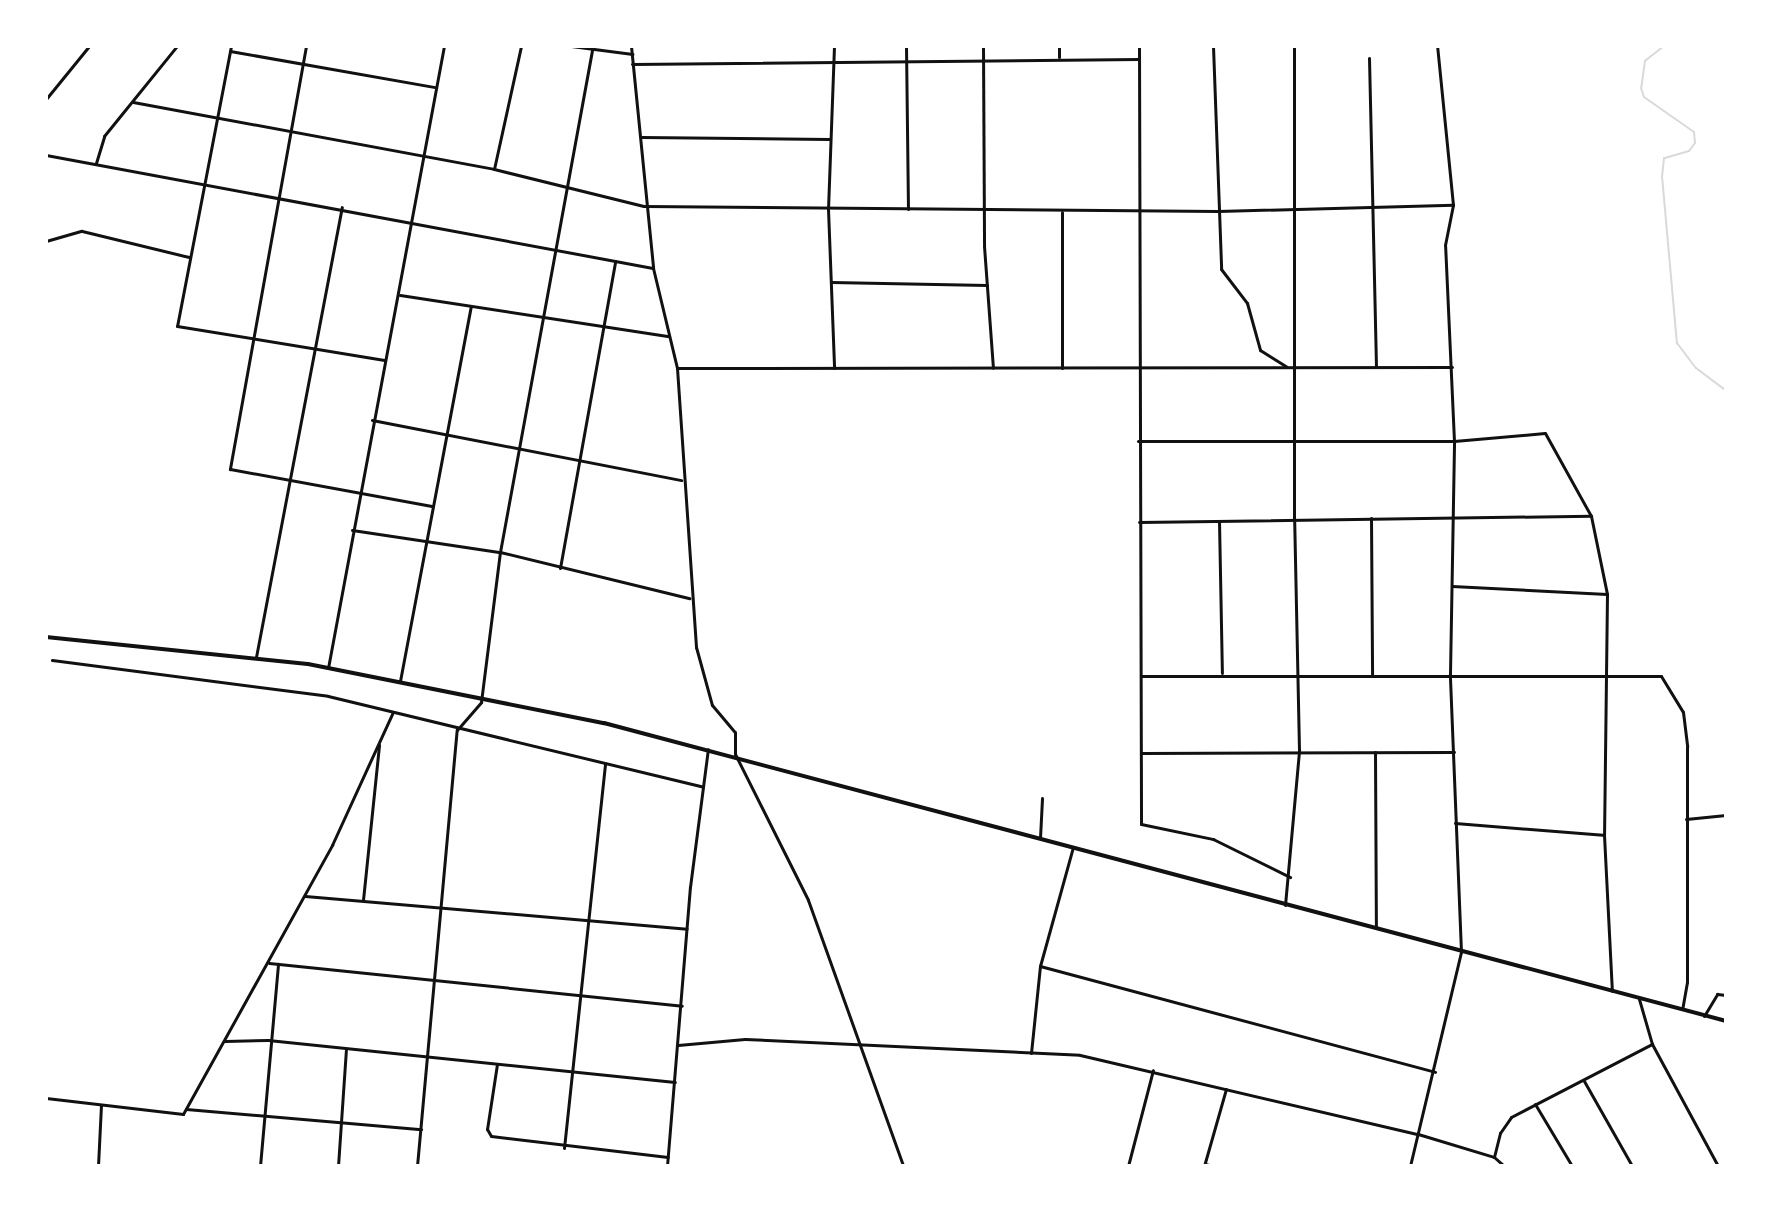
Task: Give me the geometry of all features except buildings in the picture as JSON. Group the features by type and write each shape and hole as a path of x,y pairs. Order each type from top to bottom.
{"main road":[{"path":"46,637 256,657 482,696 735,754 1285,905 1726,1021"}],"street":[{"path":"46,99 89,46"},
{"path":"95,165 104,136 177,46"},
{"path":"306,46 230,469 432,506"},
{"path":"328,668 350,530 444,46"},
{"path":"494,169 521,46"},
{"path":"571,46 632,54"},
{"path":"631,46 641,137 644,206 653,268 677,368 689,598 712,705 735,732 735,754 808,900 903,1166"},
{"path":"834,46 828,209 834,368"},
{"path":"906,46 908,209"},
{"path":"983,46 983,209 993,368"},
{"path":"1059,46 1059,57"},
{"path":"1139,46 1141,824 1213,839 1290,877"},
{"path":"1213,46 1218,211 1224,277 1247,303 1260,350 1290,367"},
{"path":"1285,905 1290,877 1299,750 1294,519 1297,440 1294,46"},
{"path":"1410,1166 1435,1072 1461,952 1450,674 1454,441 1445,245 1453,205 1437,46"},
{"path":"385,360 177,326 189,257 207,181 230,48 436,87"},
{"path":"417,1166 431,983 457,730 482,696 500,552 592,50"},
{"path":"632,64 983,57 1139,59"},
{"path":"1369,58 1376,367"},
{"path":"133,102 494,169 644,206 1218,211 1453,205"},
{"path":"641,137 829,139"},
{"path":"46,155 278,194 653,268"},
{"path":"256,657 342,207"},
{"path":"1062,210 1062,368"},
{"path":"46,241 82,231 189,257"},
{"path":"560,568 615,261"},
{"path":"831,282 987,285"},
{"path":"398,294 669,336"},
{"path":"400,681 443,435 471,307"},
{"path":"677,368 1452,367"},
{"path":"372,420 681,480"},
{"path":"1138,441 1454,441 1545,433 1591,516 1607,594 1609,674 1604,835 1612,991"},
{"path":"1138,522 1591,516"},
{"path":"1371,517 1372,674"},
{"path":"1219,520 1222,673"},
{"path":"350,530 500,552 689,598"},
{"path":"1452,586 1607,594"},
{"path":"52,660 328,696 457,730 701,786"},
{"path":"1141,676 1222,673 1298,676 1650,673 1661,676 1683,712 1687,747 1687,982 1682,1010"},
{"path":"46,1098 177,1115 186,1109 305,896 393,712"},
{"path":"363,900 380,741"},
{"path":"667,1166 701,786 708,749"},
{"path":"1141,753 1299,750 1454,752"},
{"path":"1375,752 1376,929"},
{"path":"564,1148 605,763"},
{"path":"1040,838 1042,798"},
{"path":"1686,819 1726,815"},
{"path":"1455,823 1604,835"},
{"path":"1031,1053 1040,966 1073,847"},
{"path":"305,896 687,929"},
{"path":"269,963 431,983 682,1006"},
{"path":"260,1166 268,1040 278,964"},
{"path":"1040,966 1435,1072"},
{"path":"1704,1016 1717,994 1726,995"},
{"path":"1639,999 1652,1044 1718,1166"},
{"path":"678,1045 745,1039 861,1047 1080,1055 1418,1134 1494,1157 1504,1166"},
{"path":"224,1041 268,1040 426,1054 675,1082"},
{"path":"1494,1157 1500,1133 1511,1117 1652,1044"},
{"path":"338,1166 346,1049"},
{"path":"497,1064 488,1134 564,1148 668,1157"},
{"path":"1128,1166 1153,1070"},
{"path":"1584,1081 1632,1166"},
{"path":"1213,1166 1205,1165 1227,1088"},
{"path":"1535,1104 1572,1166"},
{"path":"98,1166 101,1105"},
{"path":"186,1109 421,1129"}],"waterway":[{"path":"1664,46 1645,61 1641,88 1644,97 1694,132 1695,143 1689,151 1664,158 1662,176 1677,343 1696,368 1726,391"}]}
